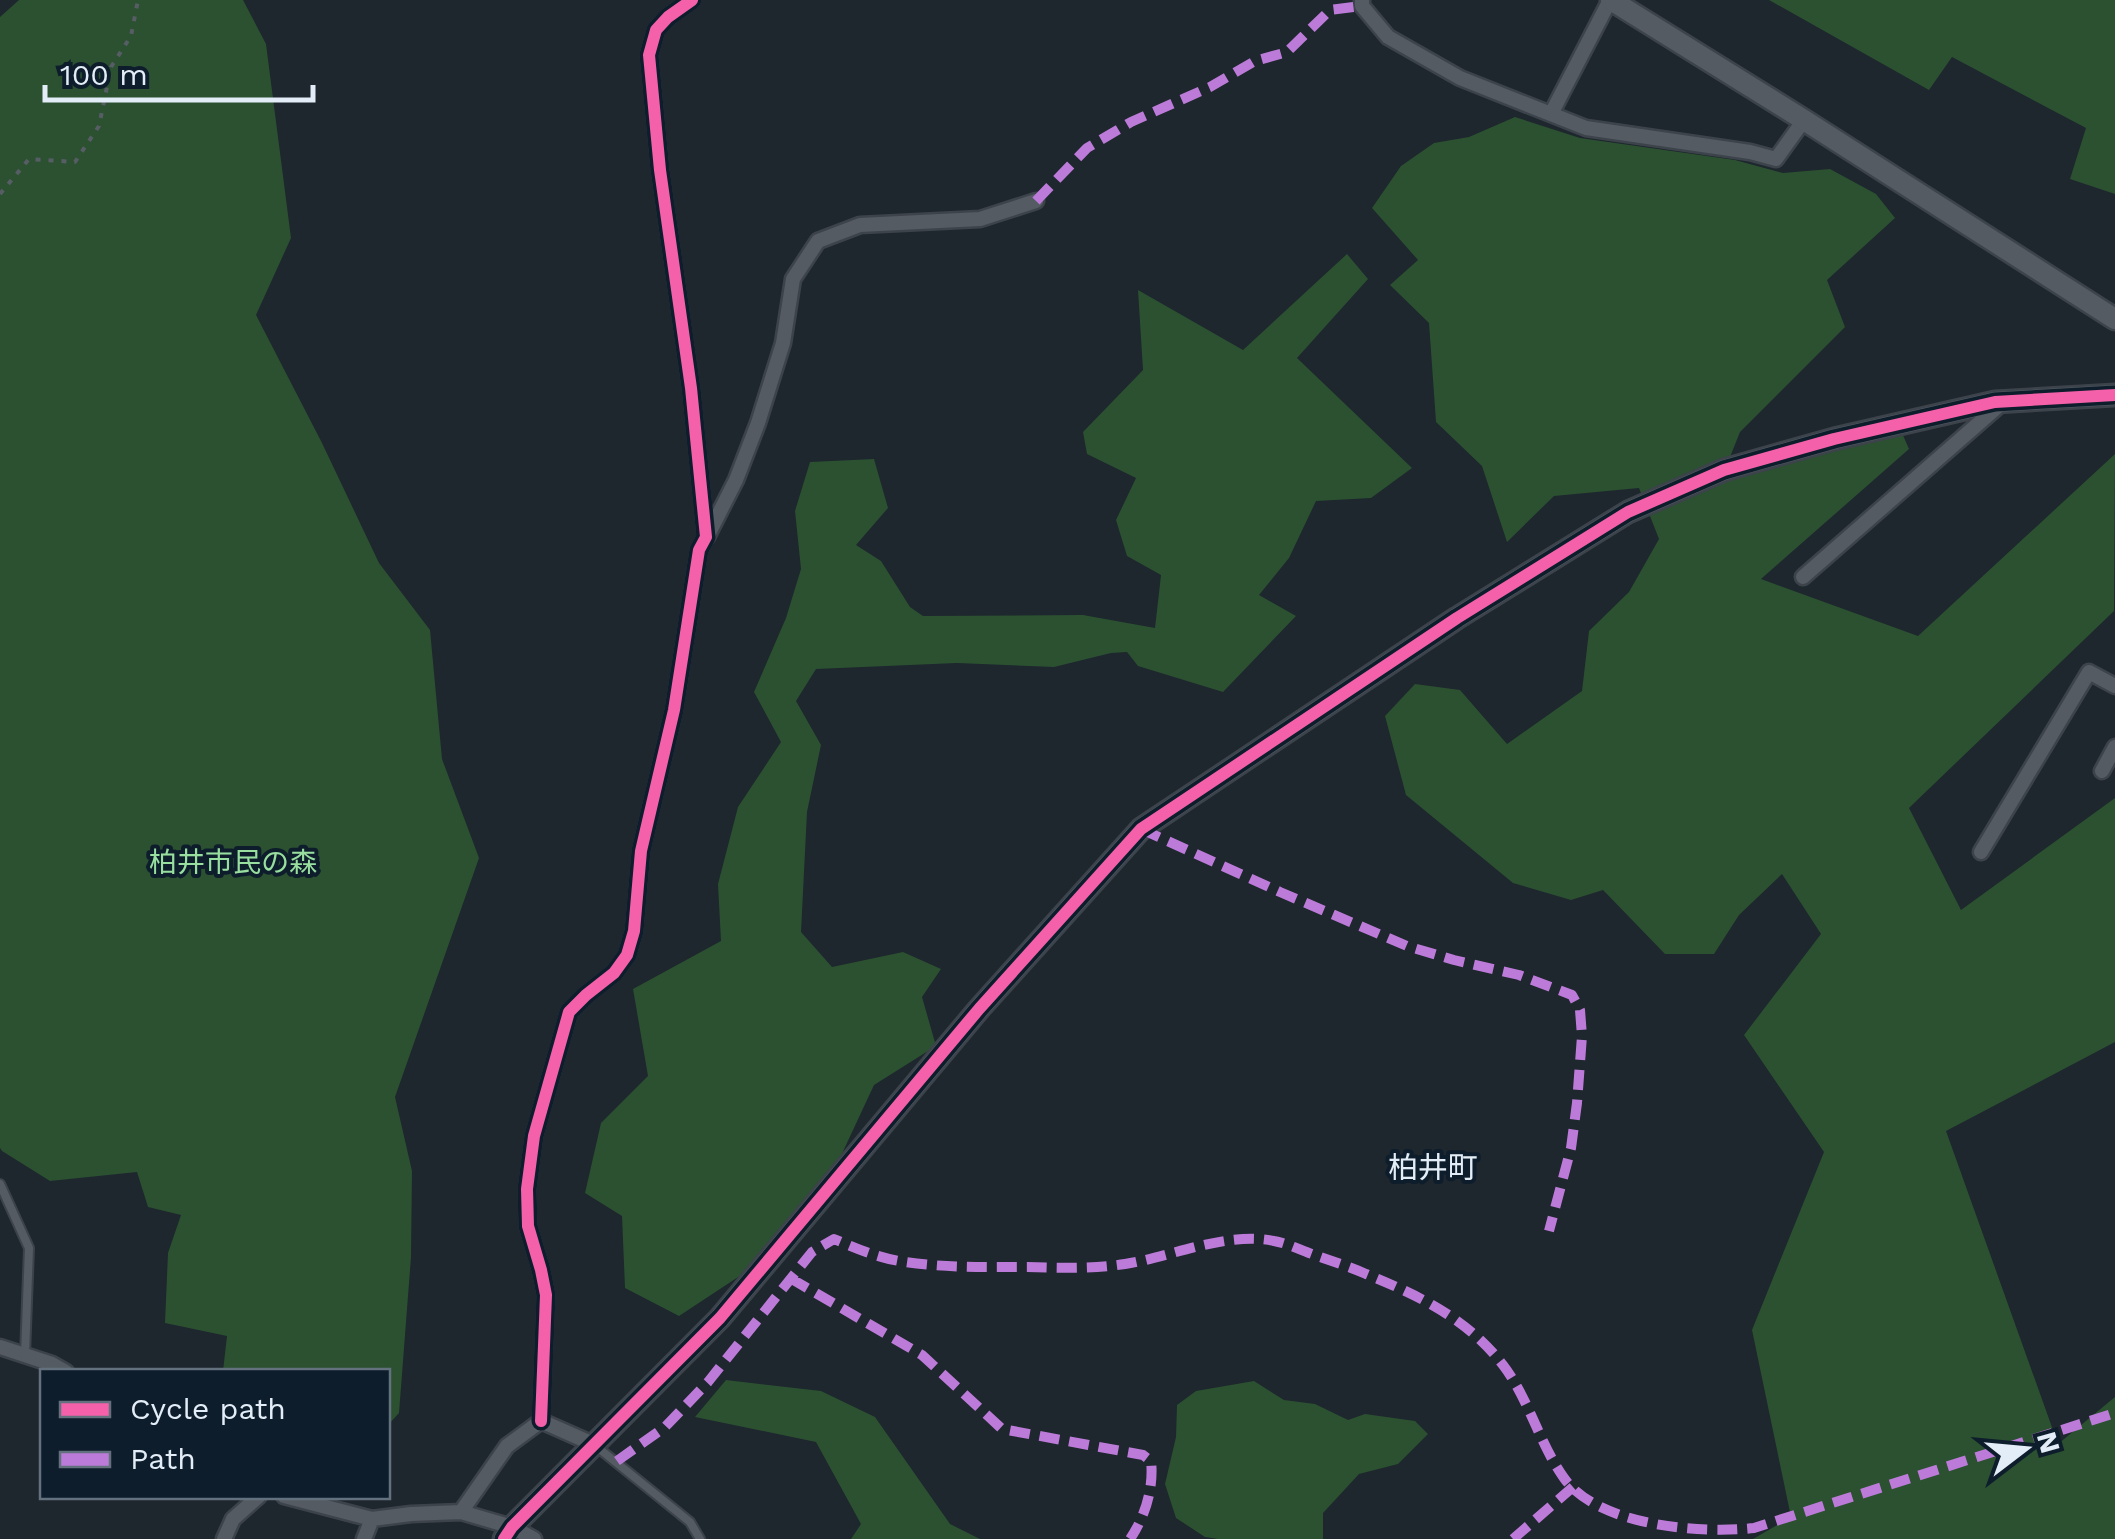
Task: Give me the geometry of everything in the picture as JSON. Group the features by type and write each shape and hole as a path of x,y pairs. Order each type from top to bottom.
{"street":[{"path":"692,0 656,30 649,56 660,170 692,388 706,538"},
{"path":"1362,0 1362,6 1388,37 1460,78 1586,128 1776,159 1804,120"},
{"path":"1551,114 1610,0 2115,319"},
{"path":"541,1421 546,1295 528,1226 527,1189 534,1136 570,1012 614,973 627,956 634,931 641,851 674,710 699,550 736,480 758,423 783,344 793,279 818,241 860,225 980,219 1036,201"},
{"path":"508,1533 720,1318 979,1009 1141,829 1457,618 1628,512 1724,470 1834,438 2004,402 2115,395"},
{"path":"1803,576 2004,402"},
{"path":"1981,852 2089,672 2115,686"},
{"path":"2102,771 2115,748"},
{"path":"0,1348 61,1369"},
{"path":"541,1421 594,1444"},
{"path":"461,1512 507,1446 541,1421"},
{"path":"224,1539 233,1519 256,1499"},
{"path":"295,1499 372,1520 461,1512 508,1533 534,1539"},
{"path":"364,1539 372,1520"}],"lane":[{"path":"0,1184 28,1248 26,1356"},
{"path":"594,1444 690,1522 700,1539"}],"path":[{"path":"0,194 29,159 75,162 99,126 111,67 131,36 138,0"}],"green space":[{"name":"柏井市民の森","path":"19,0 243,0 266,44 291,238 256,315 379,563 430,630 442,759 479,858 395,1097 412,1171 411,1257 399,1413 390,1423 390,1369 223,1369 227,1336 165,1323 168,1253 181,1215 148,1207 137,1172 50,1181 0,1148 0,17"},
{"path":"1769,0 2115,0 2115,194 2070,179 2086,128 1952,57 1929,90"},
{"path":"1515,117 1580,138 1735,160 1783,173 1830,169 1876,194 1895,218 1827,280 1845,327 1740,432 1720,482 1902,433 1909,449 1761,579 1918,636 2115,454 2114,611 1909,808 1961,910 2115,798 2115,1042 1946,1131 2058,1444 2115,1397 2115,1539 1753,1539 1791,1517 1752,1330 1824,1152 1744,1035 1821,934 1782,874 1739,915 1714,954 1665,954 1603,890 1571,900 1513,883 1406,795 1385,716 1415,684 1460,690 1507,744 1582,691 1589,631 1629,592 1659,539 1639,488 1554,496 1507,542 1482,466 1436,422 1429,323 1390,285 1418,260 1372,208 1401,166 1434,143 1469,137"},
{"path":"1347,254 1368,279 1297,358 1412,468 1371,498 1316,501 1289,558 1259,595 1296,616 1223,692 1138,666 1127,652 1054,667 957,663 816,669 796,701 821,745 807,812 801,932 832,967 903,952 941,969 922,997 936,1046 874,1085 805,1233 679,1316 625,1288 622,1216 585,1193 601,1123 648,1076 633,989 721,941 718,884 738,807 781,742 754,692 786,618 801,569 795,511 810,462 874,459 888,508 856,545 881,561 910,607 923,616 1083,615 1155,628 1161,575 1127,556 1116,520 1136,478 1087,454 1083,432 1143,370 1138,290 1243,350"},
{"path":"726,1380 821,1391 875,1417 950,1524 980,1539 851,1539 861,1524 816,1442 695,1417"},
{"path":"1254,1381 1284,1400 1315,1404 1348,1420 1365,1414 1415,1421 1428,1434 1398,1464 1359,1474 1323,1513 1323,1539 1205,1537 1176,1518 1165,1484 1176,1437 1177,1405 1196,1391"}],"marked path":[{"path":"1036,201 1087,148 1255,61 1287,52 1330,10 1362,6"},
{"path":"1141,829 1407,946 1519,975 1572,995 1580,1010 1582,1036 1577,1103 1571,1148 1549,1231"},
{"path":"617,1461 665,1427 708,1382 812,1252 834,1239 899,1261 979,1267 1113,1266 1237,1239 1287,1245 1404,1291 1458,1322 1503,1365 1555,1464 1580,1494 1625,1516 1679,1527 1754,1528 2115,1413"},
{"path":"790,1278 922,1355 1002,1429 1143,1455 1151,1461 1147,1502 1130,1539"},
{"path":"1513,1539 1573,1487"}],"cycle path":[{"path":"541,1421 546,1295 528,1226 527,1189 534,1136 569,1012 614,973 627,955 634,931 641,851 674,710 699,550 706,537 649,55 656,30 692,0"},
{"path":"504,1539 720,1318 979,1009 1141,829 1457,618 1628,512 1724,470 1834,439 1995,402 2115,395"}],"district":[{"name":"柏井町","path":"1433,1168"}]}
